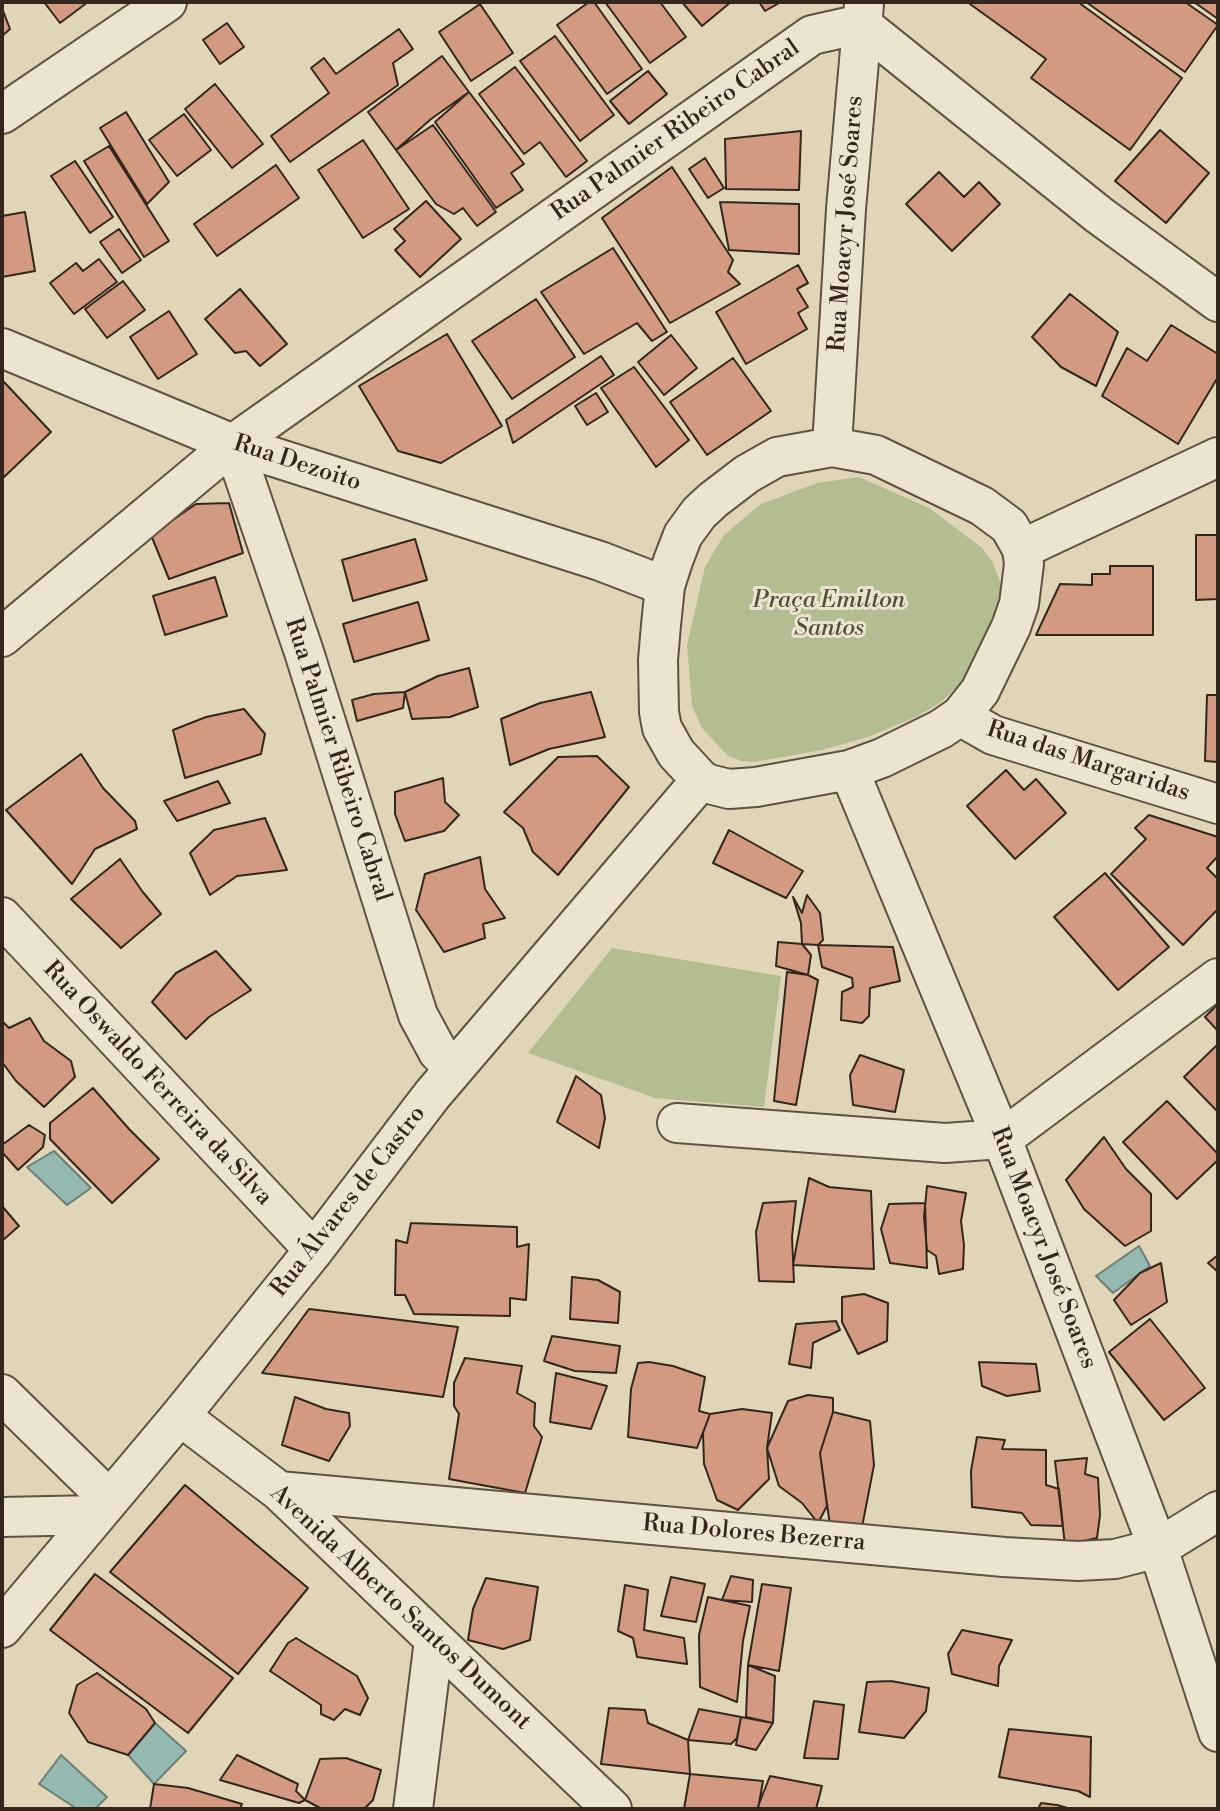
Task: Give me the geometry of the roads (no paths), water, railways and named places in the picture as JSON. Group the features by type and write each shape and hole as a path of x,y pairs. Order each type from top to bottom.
{"street":[{"path":"2,114 167,2"},
{"path":"862,13 1099,215 1218,302"},
{"name":"Rua Palmier Ribeiro Cabral","path":"2,637 233,444 812,35 862,13"},
{"name":"Rua Moacyr José Soares","path":"832,447 846,209 862,13"},
{"name":"Rua Dezoito","path":"2,348 233,444 600,561 665,586"},
{"name":"Rua Palmier Ribeiro Cabral","path":"233,444 308,665 418,1015 438,1052 454,1068"},
{"path":"832,447 876,455 982,506 1009,526 1022,549 1024,564 1023,584 1011,627 980,691 960,716 882,758 849,771 741,789 722,787 701,780 676,754 662,728 659,712 658,660 665,586 684,535 713,500 747,474 777,457 832,447"},
{"path":"1022,549 1218,457"},
{"path":"600,561 628,559 646,554 684,535"},
{"name":"Rua das Margaridas","path":"960,716 993,735 1218,804"},
{"name":"Rua Moacyr José Soares","path":"849,771 1002,1139 1158,1548 1218,1731"},
{"name":"Rua Álvares de Castro","path":"2,1628 180,1416 314,1250 454,1068 701,780"},
{"name":"Rua Oswaldo Ferreira da Silva","path":"2,917 314,1250"},
{"path":"677,1123 945,1143 1002,1139 1218,978"},
{"path":"2,1394 103,1507"},
{"name":"Avenida Alberto Santos Dumont","path":"180,1416 279,1491 612,1809"},
{"name":"Rua Dolores Bezerra","path":"279,1491 1004,1557 1079,1561 1115,1559 1158,1548 1218,1511"},
{"path":"339,1548 348,1523 370,1499"},
{"path":"2,1517 103,1507"},
{"path":"414,1809 434,1640"}],"water":[{"path":"54,1151 91,1188 67,1205 27,1167"},
{"path":"1139,1246 1150,1266 1113,1293 1096,1276"},
{"path":"155,1723 186,1751 154,1784 128,1755"},
{"path":"61,1755 107,1797 95,1809 77,1809 39,1784"}],"park label":[{"name":"Praça Emilton Santos","path":"829,615"}]}
